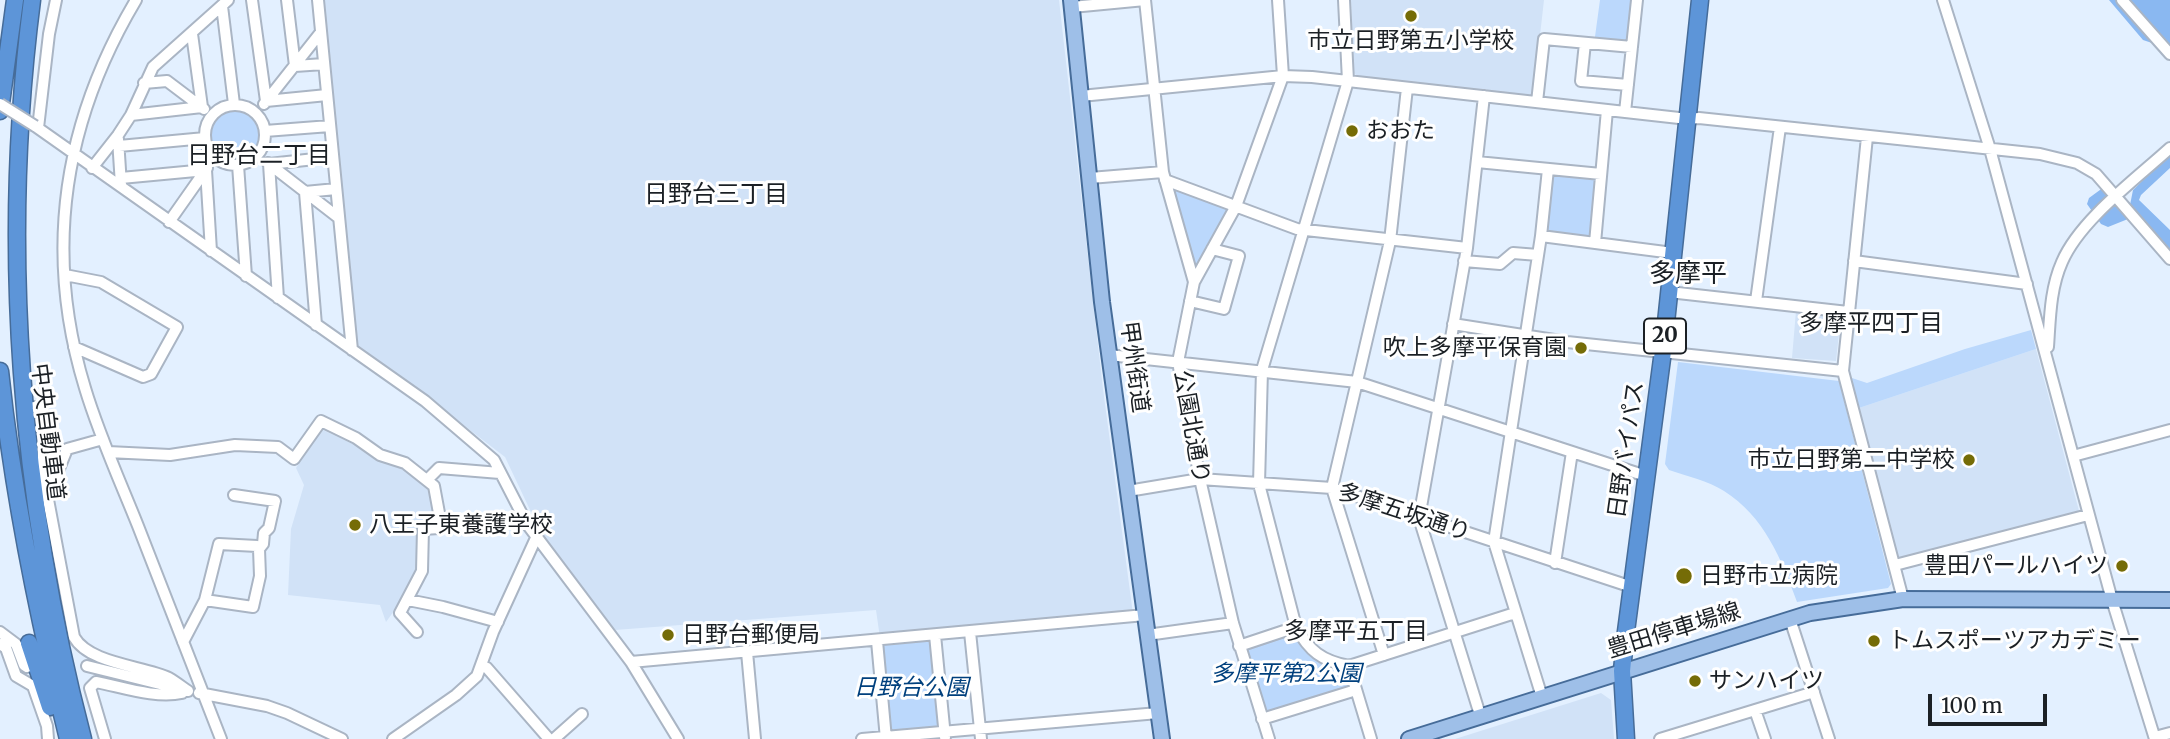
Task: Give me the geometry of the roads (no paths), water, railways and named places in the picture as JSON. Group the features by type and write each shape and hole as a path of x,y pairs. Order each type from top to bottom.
{"highway":[{"path":"0,112 15,0"},
{"name":"中央自動車道","path":"32,0 19,87 12,173 11,303 16,376 25,452 51,605 83,739"},
{"name":"日野バイパス","path":"1626,739 1622,671 1663,351 1700,0"},
{"name":"中央自動車道","path":"0,371 23,534 68,739"},
{"path":"51,605 94,739"},
{"path":"29,643 60,739"}],"main road":[{"name":"甲州街道","path":"1072,4 1109,355 1162,739"},
{"name":"豊田停車場線","path":"1409,739 1790,619 1841,607 1903,599 2170,600"}],"street":[{"path":"35,129 56,0"},
{"path":"136,0 98,73 72,154 65,219 65,275 74,347 84,387 221,739"},
{"path":"252,0 266,101"},
{"path":"287,0 295,66"},
{"path":"318,0 352,350"},
{"path":"1072,4 1145,0 1164,176 1194,282"},
{"name":"公園北通り","path":"1269,739 1233,623 1200,479 1178,362 1194,282 1236,206 1283,76 1278,0"},
{"path":"1345,0 1348,82 1262,370 1259,484 1296,627 1303,641 1316,655 1332,663 1349,666 1515,613"},
{"path":"1625,112 1637,0"},
{"path":"1943,0 1990,149 2112,600 2155,738 2170,733"},
{"path":"2122,0 2170,54"},
{"path":"92,168 118,141 153,67 225,3"},
{"path":"225,3 234,104"},
{"path":"256,113 321,32"},
{"path":"192,34 202,107"},
{"path":"1536,102 1544,39 1632,47"},
{"path":"1585,43 1581,80 1628,85"},
{"path":"295,66 324,64"},
{"path":"1081,96 1283,76 1312,77 1688,119 2040,154 2077,163 2096,174 2170,259"},
{"path":"144,83 167,80 212,115"},
{"path":"1384,655 1332,488 1390,241 1406,88"},
{"path":"266,101 327,95"},
{"path":"1480,718 1419,518 1464,261 1484,96"},
{"path":"0,104 92,168 121,183 169,222 425,401 494,460 536,538 631,662 678,739"},
{"path":"234,104 245,106 256,113 265,131 263,147 258,155 238,165 223,163 215,157 205,138 205,128 212,115 221,108 234,104"},
{"path":"131,115 202,107"},
{"path":"1595,243 1607,110"},
{"path":"0,112 35,129"},
{"path":"265,131 330,126"},
{"path":"1756,301 1780,127"},
{"path":"1867,137 1843,371 1903,599"},
{"path":"118,141 205,138"},
{"path":"118,141 121,183"},
{"path":"2048,357 2050,312 2061,263 2072,242 2170,148"},
{"path":"258,155 339,218"},
{"path":"169,222 215,157"},
{"path":"269,164 333,158"},
{"path":"1477,162 1601,174"},
{"path":"269,164 278,298"},
{"path":"238,165 246,276"},
{"path":"1542,697 1494,542 1541,236 1548,169"},
{"path":"121,183 206,170"},
{"path":"206,170 211,251"},
{"path":"1090,178 1164,176 1303,230 1466,248"},
{"path":"305,192 336,188"},
{"path":"305,192 316,325"},
{"path":"1541,236 1673,253"},
{"path":"1190,301 1224,309 1239,256 1212,249"},
{"path":"1464,261 1500,264 1513,253 1538,255"},
{"path":"1854,261 2027,284"},
{"path":"65,275 101,282 177,327 151,374 144,377 74,347"},
{"path":"1669,292 1848,312"},
{"path":"2035,312 2050,312"},
{"path":"1454,324 1525,336 1843,371"},
{"path":"1109,355 1357,382 1646,476"},
{"path":"28,408 35,407 42,411 43,473 74,637 78,645 107,659 169,678 188,691"},
{"path":"108,452 170,455 236,445 278,447 294,459 321,421 356,438 380,455 405,463 434,486 439,513 439,528 423,529 422,571 400,613 417,632"},
{"path":"2073,456 2170,429"},
{"path":"47,498 67,449 103,439"},
{"path":"1555,563 1572,452"},
{"path":"427,480 439,468 499,473"},
{"name":"多摩五坂通り","path":"1128,491 1200,479 1332,488 1632,587"},
{"path":"205,600 253,607 260,576 259,549 263,544 264,533 269,528 275,501 234,495"},
{"path":"1895,565 2088,515"},
{"path":"393,739 410,735 475,679 536,538"},
{"path":"183,642 205,600 219,544 257,546 259,549"},
{"path":"408,600 498,622"},
{"path":"631,662 1145,615"},
{"path":"1790,619 1829,739"},
{"path":"1147,635 1233,623"},
{"path":"1239,646 1296,627"},
{"path":"0,632 16,644 27,667"},
{"path":"970,632 980,734"},
{"path":"936,635 945,735"},
{"path":"877,640 886,738"},
{"path":"0,643 6,648 16,676 33,686 47,726 48,739"},
{"path":"747,652 755,739"},
{"path":"88,666 188,691 267,706 342,739"},
{"path":"482,666 487,668 552,739 582,714"},
{"path":"1349,666 1371,739"},
{"path":"105,739 90,688 96,682 151,692 175,694 188,691"},
{"path":"1262,719 1356,690"},
{"path":"1660,739 1814,692"},
{"path":"1755,710 1765,739"},
{"path":"862,739 980,734 1158,713"},
{"path":"1700,727 1701,739"}],"place":[{"name":"市立日野第五小学校","path":"1411,16"},
{"name":"おおた","path":"1352,131"},
{"name":"吹上多摩平保育園","path":"1581,348"},
{"name":"市立日野第二中学校","path":"1969,460"},
{"name":"八王子東養護学校","path":"355,525"},
{"name":"豊田パールハイツ","path":"2122,566"},
{"name":"日野市立病院","path":"1684,576"},
{"name":"日野台郵便局","path":"668,635"},
{"name":"トムスポーツアカデミー","path":"1874,641"},
{"name":"サンハイツ","path":"1695,681"}],"district":[{"name":"日野台二丁目","path":"259,156"},
{"name":"日野台三丁目","path":"716,195"},
{"name":"多摩平","path":"1688,275"},
{"name":"多摩平四丁目","path":"1871,324"},
{"name":"多摩平五丁目","path":"1356,632"}],"park label":[{"name":"多摩平第2公園","path":"1286,674"},
{"name":"日野台公園","path":"911,688"}]}
